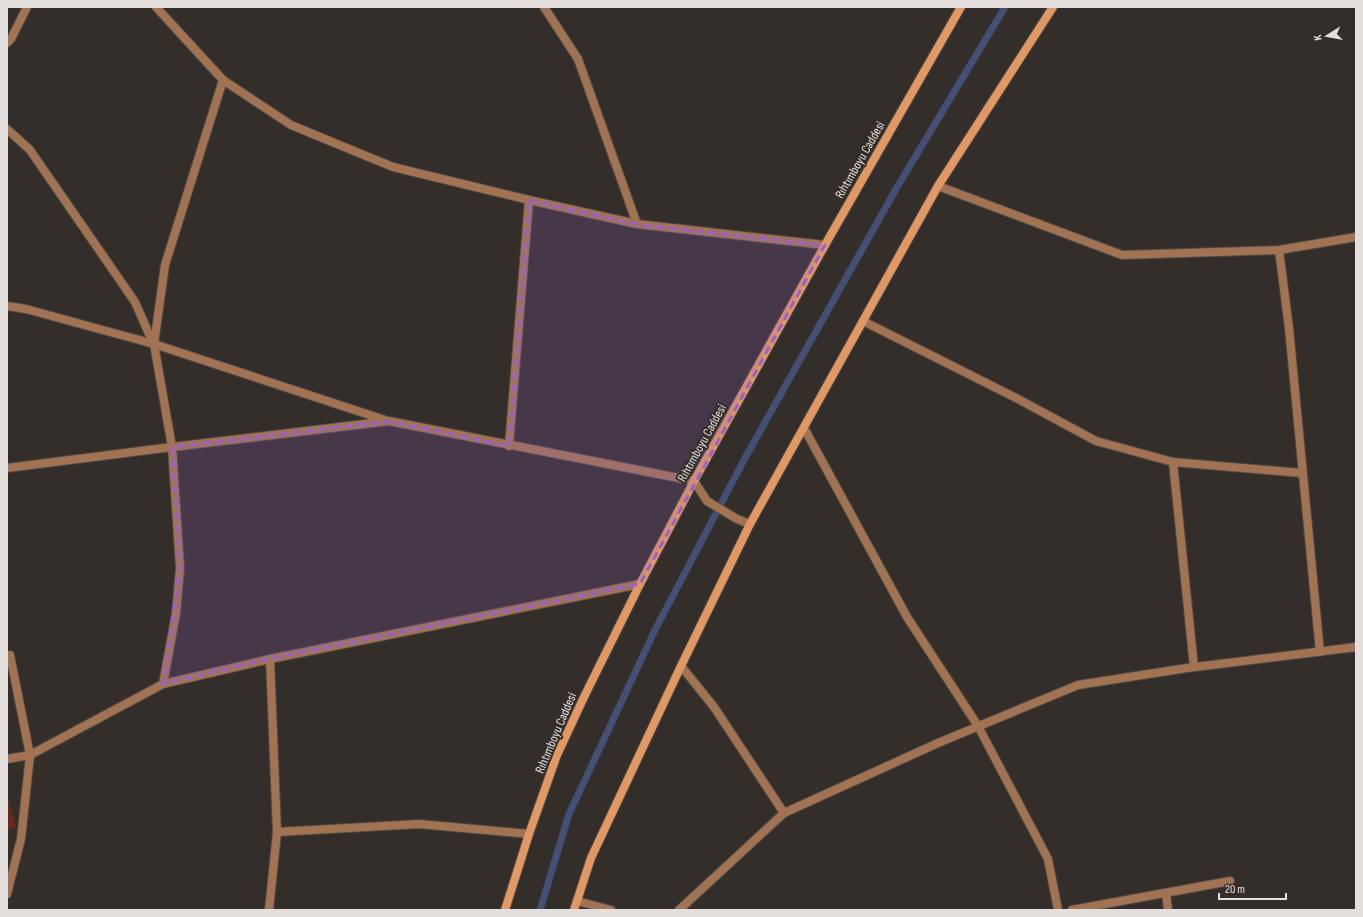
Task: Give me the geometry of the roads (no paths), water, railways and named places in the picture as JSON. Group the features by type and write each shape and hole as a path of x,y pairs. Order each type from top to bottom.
{"street":[{"path":"7,43 11,39 27,7"},
{"path":"156,7 223,80 291,125 393,167 637,224 825,245"},
{"path":"544,7 578,59 637,224"},
{"name":"Rıhtımboyu Caddesi","path":"506,910 529,834 557,755 640,584 694,481 825,245 961,7"},
{"path":"574,910 591,858 681,666 750,524 938,186 1053,7"},
{"path":"154,344 165,265 223,80"},
{"path":"7,129 30,150 136,302 154,344 172,447 180,568 176,614 163,684"},
{"path":"938,186 1122,255 1279,250 1356,237"},
{"path":"509,446 529,200"},
{"path":"1279,250 1289,328 1320,652"},
{"path":"7,306 26,309 154,344 389,421 509,446 694,481 707,501 737,519 750,524"},
{"path":"863,321 1011,395 1096,441 1173,462 1302,473"},
{"path":"7,468 389,421"},
{"path":"804,428 907,617 978,726 1048,859 1058,910"},
{"path":"1173,462 1194,667"},
{"path":"7,759 30,755 163,684 270,659 640,584"},
{"path":"679,910 784,813 978,726 1078,685 1194,667 1356,647"},
{"path":"7,894 21,839 30,755 10,655"},
{"path":"270,659 277,832 270,910"},
{"path":"681,666 714,707 784,813"},
{"path":"277,832 419,824 529,834"},
{"path":"1072,910 1230,881"},
{"path":"1166,893 1168,910"},
{"path":"577,901 611,910"}],"waterway":[{"path":"540,910 569,814 655,630 745,458 896,189 1005,7"}]}
